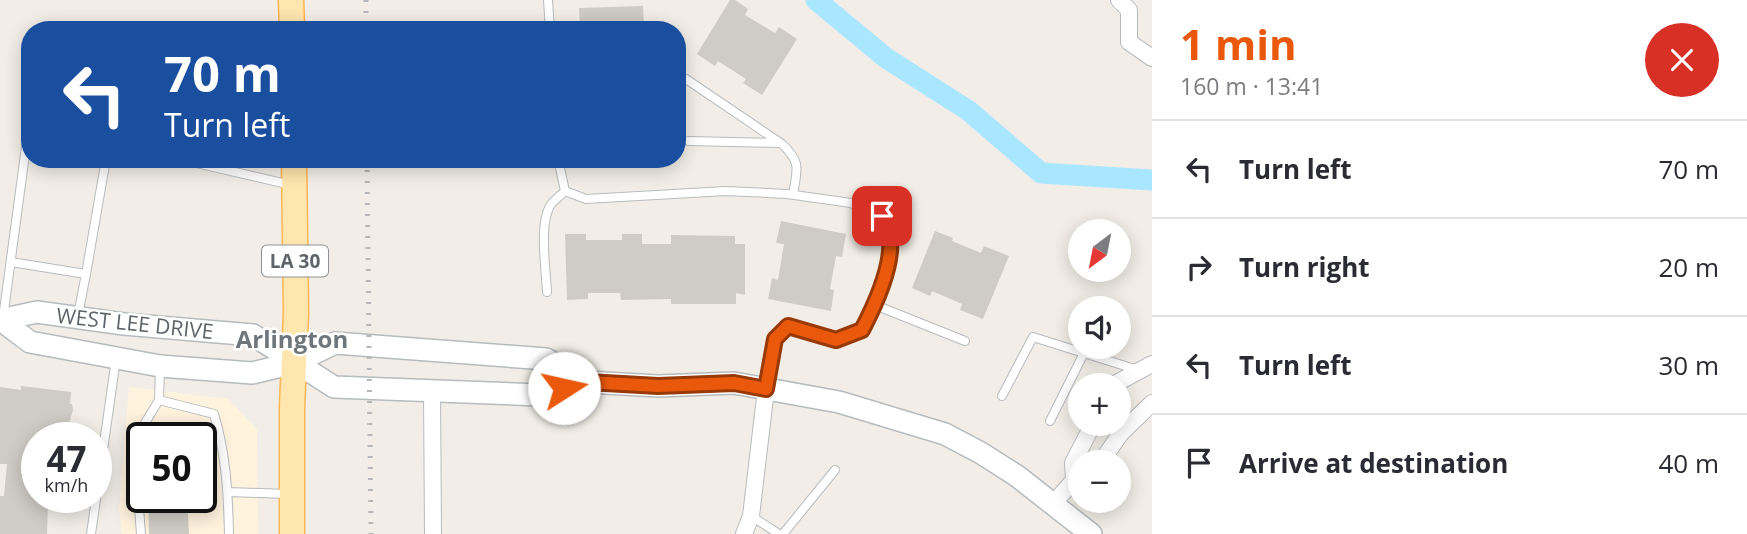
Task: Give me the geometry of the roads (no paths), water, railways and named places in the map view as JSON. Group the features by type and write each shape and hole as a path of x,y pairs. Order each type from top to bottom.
{"main road":[{"path":"291,0 292,21"},
{"name":"LA 30","path":"292,534 286,356 296,313 294,168"},
{"name":"WEST LEE DRIVE","path":"1,321 37,312 150,327 253,335 286,356"},
{"name":"WEST LEE DRIVE","path":"1,321 30,342 160,366 252,373 286,356"},
{"path":"286,356 335,343 546,359 587,382"},
{"path":"286,356 334,387 540,395 587,382 658,386 734,383 839,402 945,434 990,458 1091,534"}],"street":[{"path":"1119,0 1129,10 1129,42 1152,58"},
{"path":"1131,377 1147,370"},
{"path":"744,534 751,516 766,389"},
{"path":"432,390 433,534"},
{"path":"1131,414 1152,403"},
{"path":"1053,504 1068,488"}],"lane":[{"path":"548,0 549,21"},
{"path":"686,79 782,144 795,156 797,167 793,195"},
{"path":"690,141 782,144"},
{"path":"1,321 23,168"},
{"path":"78,318 104,168"},
{"path":"217,168 294,186"},
{"path":"560,168 565,191"},
{"path":"565,191 586,199 726,191 793,195 851,203 882,216 890,237 886,272 862,330 836,340 788,326 775,339 766,389"},
{"path":"547,292 546,220 552,203 565,191"},
{"path":"11,262 86,274"},
{"path":"875,304 965,341"},
{"path":"1002,396 1033,337 1068,348"},
{"path":"91,534 116,359"},
{"path":"1050,421 1081,359"},
{"path":"1106,359 1147,370"},
{"path":"146,422 159,400 160,366"},
{"path":"159,400 214,414 223,443 229,534"},
{"path":"751,516 781,534 835,470"},
{"path":"228,492 291,494"},
{"path":"139,513 141,534"}],"waterway":[{"path":"816,0 886,58 969,111 1041,173 1152,180"}],"railway":[{"path":"366,0 366,21"},
{"path":"367,168 371,534"}],"district":[{"name":"Arlington","path":"292,338"}]}
